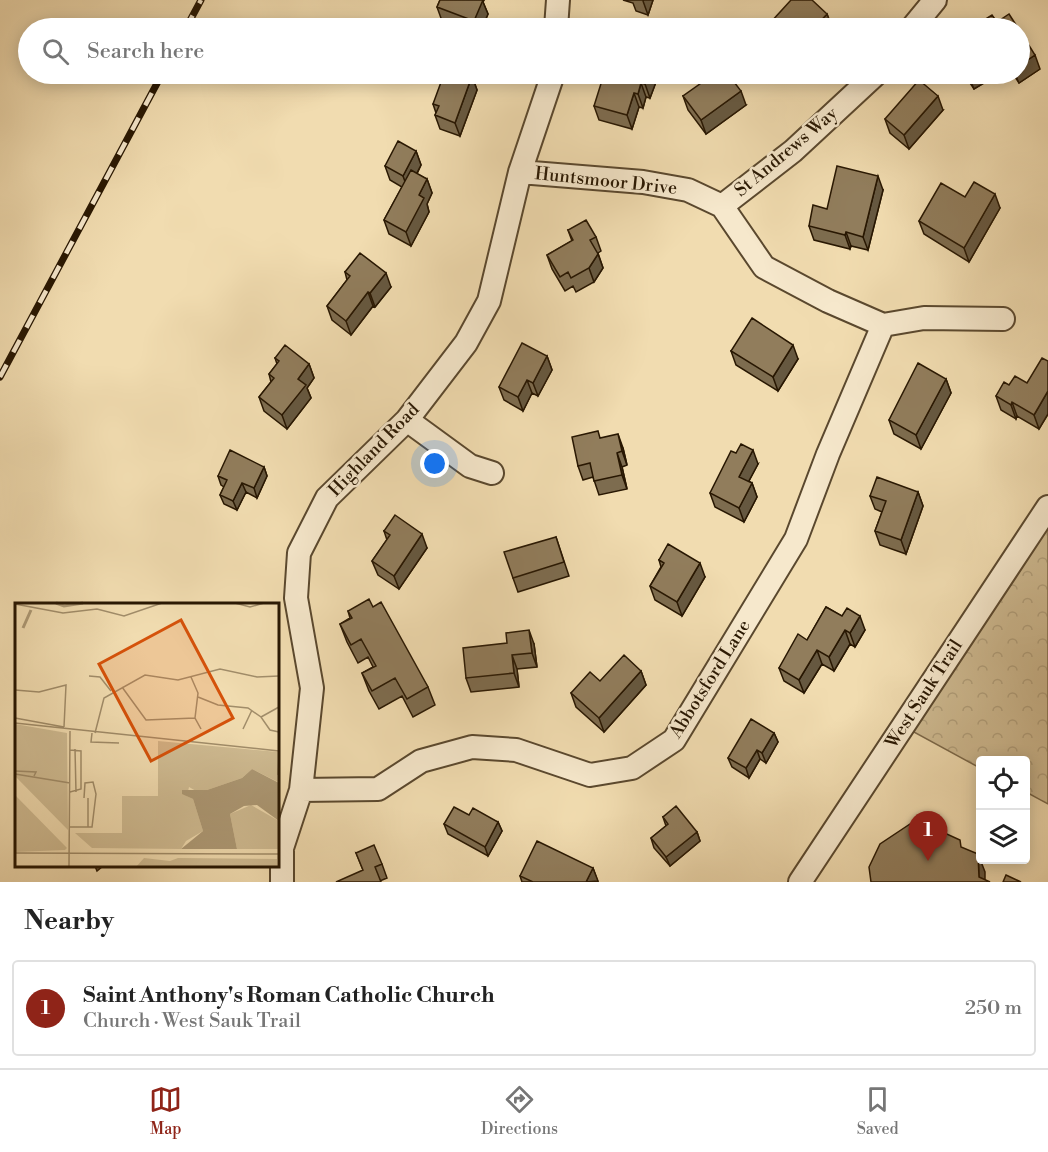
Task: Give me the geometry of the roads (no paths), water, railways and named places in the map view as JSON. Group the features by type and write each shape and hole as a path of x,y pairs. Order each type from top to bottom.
{"street":[{"path":"557,18 558,0"},
{"path":"920,18 935,0"},
{"name":"Highland Road","path":"282,882 282,848 301,790 312,688 296,598 299,553 327,498 407,420 466,343 489,301 520,172 550,84"},
{"name":"St Andrews Way","path":"722,206 793,151 865,84"},
{"name":"Huntsmoor Drive","path":"520,172 643,182 688,190 722,206"},
{"path":"722,206 764,267 828,301 883,325 924,318 1003,319"},
{"name":"Abbotsford Lane","path":"301,790 378,789 421,761 472,747 516,750 590,775 632,768 674,740 796,539 828,454 883,325"},
{"path":"407,420 470,466 492,473"},
{"name":"West Sauk Trail","path":"800,882 1048,507"}],"railway":[{"path":"191,18 201,0"},
{"path":"0,377 157,84"}],"place":[{"name":"Saint Anthony's Roman Catholic Church","path":"928,861"}]}
